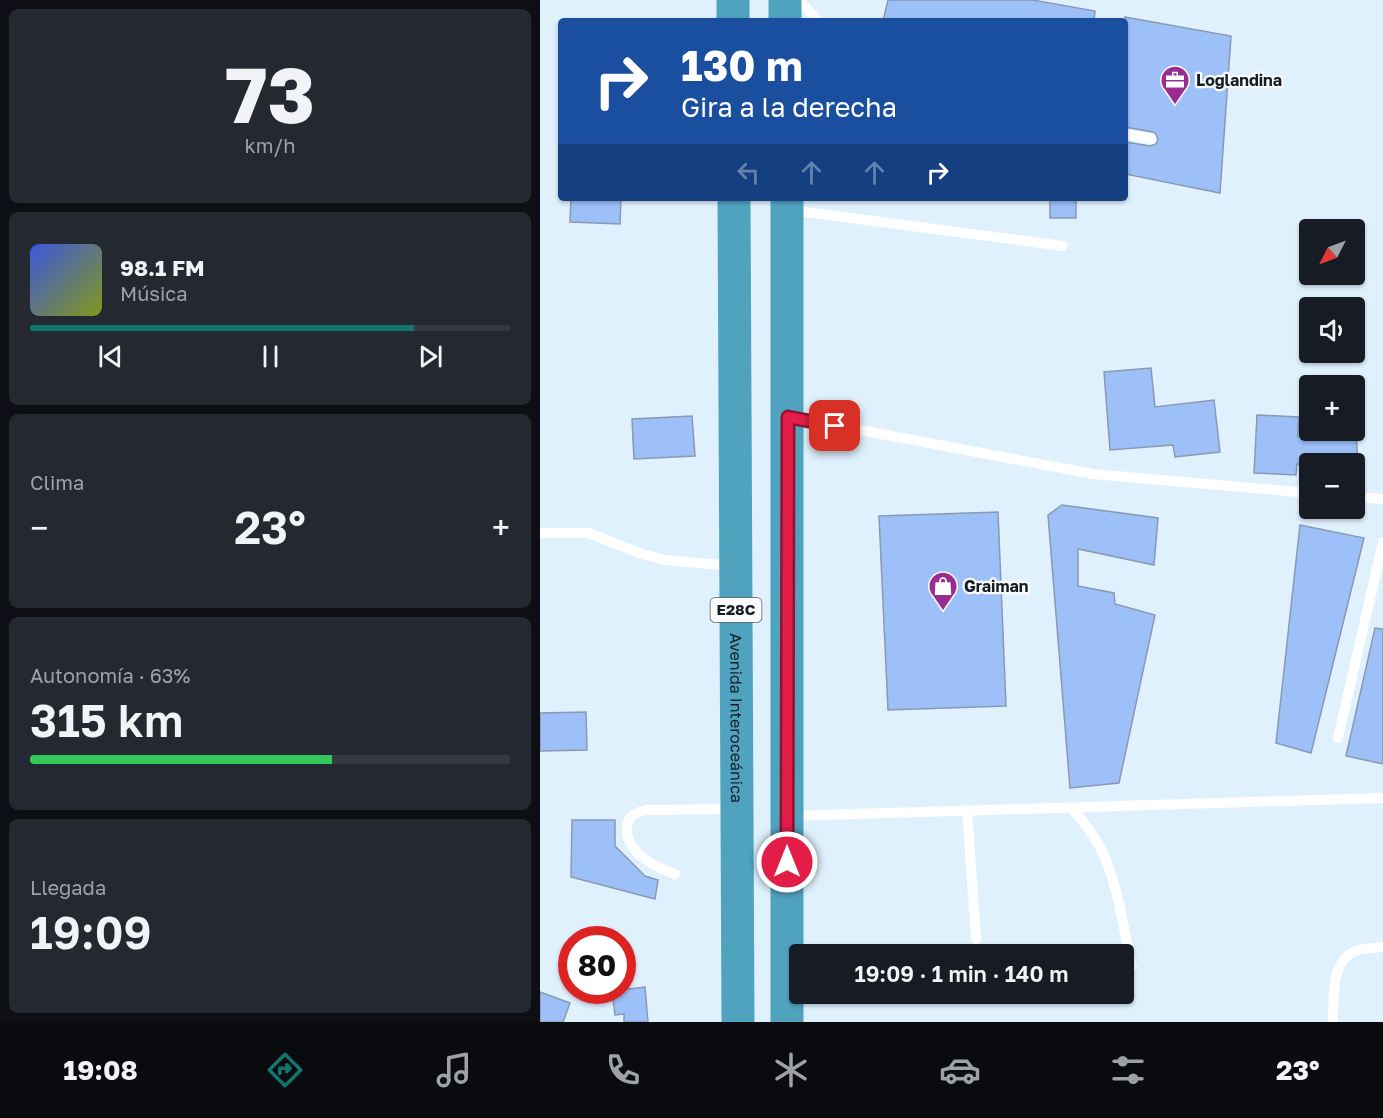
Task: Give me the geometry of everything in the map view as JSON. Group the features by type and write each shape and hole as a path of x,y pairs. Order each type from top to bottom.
{"highway":[{"path":"733,0 733,18"},
{"path":"785,0 785,18"},
{"name":"Avenida Interoceánica","path":"734,201 738,1022"},
{"path":"787,204 788,1022"}],"lane":[{"path":"799,0 815,18"},
{"path":"1128,135 1151,139"},
{"path":"787,204 1063,246"},
{"path":"788,417 1093,474 1299,492"},
{"path":"1365,498 1383,499"},
{"path":"540,533 589,533 642,554 665,560 735,566"},
{"path":"1338,738 1383,542"},
{"path":"787,816 1383,798"},
{"path":"1071,807 1088,828 1110,871 1127,944"},
{"path":"675,874 657,868 642,858 632,846 627,832 627,820 634,813 646,810 737,809"},
{"path":"967,810 976,939"},
{"path":"1333,1020 1335,981 1340,964 1347,956 1358,951 1383,947"}],"building":[{"path":"888,0 1033,0 1095,11 1094,18 884,18"},
{"name":"Loglandina","path":"1125,17 1231,36 1220,193 1128,175 1128,142 1150,146 1156,144 1158,140 1153,132 1128,128 1128,18"},
{"path":"571,201 621,201 620,224 570,222"},
{"path":"1050,201 1076,201 1076,218 1050,218"},
{"path":"1151,368 1155,407 1214,400 1220,452 1175,457 1173,445 1110,450 1104,372"},
{"path":"1257,415 1299,417 1299,441 1357,441 1357,453 1299,453 1296,475 1254,473"},
{"path":"692,416 695,456 634,459 632,419"},
{"path":"1062,505 1158,518 1154,565 1078,549 1078,586 1114,593 1115,604 1155,615 1119,783 1070,788 1048,515"},
{"name":"Graiman","path":"998,512 1006,706 888,710 879,516"},
{"path":"1300,525 1364,538 1311,753 1276,743"},
{"path":"1375,628 1383,629 1383,764 1346,756"},
{"path":"586,712 587,750 540,751 540,713"},
{"path":"572,820 615,820 615,846 645,876 658,880 655,899 571,877"},
{"path":"645,987 648,1022 624,1022 624,1014 615,1015 614,1004 636,1004 636,988"},
{"path":"540,992 558,999 558,1004 570,1004 563,1022 540,1022"}],"place":[{"name":"Loglandina","path":"1175,106"},
{"name":"Graiman","path":"943,612"}],"route":[{"path":"787,862 788,417 835,426"}]}
